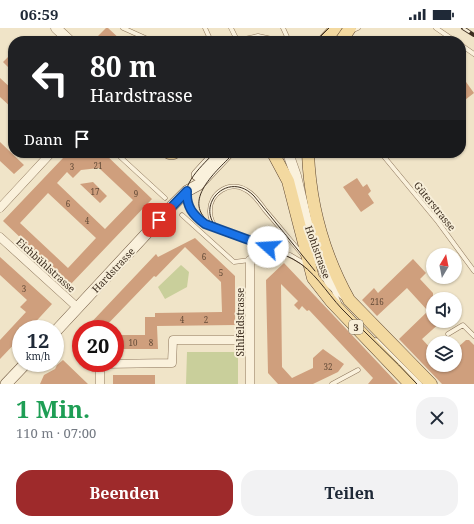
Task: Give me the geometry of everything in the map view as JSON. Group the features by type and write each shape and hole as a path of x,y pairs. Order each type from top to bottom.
{"main road":[{"path":"329,36 336,28"},
{"path":"340,36 349,28"},
{"path":"191,186 213,158"},
{"path":"191,186 222,158"},
{"name":"Hohlstrasse","path":"274,158 288,181 313,278 323,292 431,384"},
{"name":"3","path":"308,158 311,188 320,230 344,302"},
{"name":"Hardstrasse","path":"64,323 191,186"},
{"name":"Hohlstrasse","path":"344,302 374,336 410,384"},
{"path":"6,384 17,372"}],"street":[{"path":"56,28 65,36"},
{"path":"0,208 46,158"},
{"name":"Hohlstrasse","path":"290,158 318,258 330,283 344,302"},
{"name":"Eichbühlstrasse","path":"0,237 78,308"},
{"name":"Sihlfeldstrasse","path":"250,260 250,384"},
{"path":"100,384 100,369 104,364 172,363 173,340 250,340"}],"lane":[{"path":"123,28 141,36"},
{"path":"344,36 358,28"},
{"path":"436,28 448,36"},
{"path":"121,158 165,198"},
{"name":"Güterstrasse","path":"385,158 438,222 474,271"},
{"path":"191,186 187,204 192,212 205,224 290,255 309,266"},
{"path":"217,229 211,219 210,212 210,204 214,197 221,190 227,188 234,186 244,188 254,196 306,259 309,266"},
{"path":"182,215 234,262 250,260"},
{"name":"Hohlstrasse","path":"309,266 344,302 362,326"},
{"path":"448,334 463,325 474,336"},
{"name":"Hohlstrasse","path":"374,336 420,384"},
{"path":"332,384 358,370"}],"green space":[{"path":"181,265 189,272 187,287 165,299 158,287"},
{"path":"187,352 238,352 238,384 186,384"}],"building":[{"path":"106,28 108,28 117,36 98,36"},
{"path":"8,57 8,67 3,62"},
{"path":"0,78 8,85 8,104 0,97"},
{"path":"466,82 474,93 466,99"},
{"path":"0,142 8,150 8,158 17,158 24,165 14,174 0,161"},
{"path":"63,158 109,158 152,199 70,285 3,221","holes":["99,168 133,200 105,229 57,183 67,172 73,178 81,170","48,193 96,238 68,268 20,223"]},
{"path":"357,178 363,187 367,184 371,191 368,194 374,203 361,212 343,187"},
{"path":"93,182 107,196 100,203 80,184"},
{"path":"195,238 235,276 235,325 157,326 158,349 124,349 124,335 145,335 145,317 155,317 155,313 222,312 221,282 185,247 156,277 154,276 112,320 94,320 156,254 158,257"},
{"path":"0,257 52,304 37,320 19,320 26,312 20,307 27,300 0,275"},
{"path":"413,259 426,273 420,279 432,292 426,292 426,309 407,288 377,316 362,300 374,288 378,293"},
{"path":"284,263 398,384 368,384 373,378 309,310 307,311 302,306 299,310 294,305 298,301 281,284 282,367 292,378 313,368 313,358 323,349 344,364 338,372 313,384 278,384 268,373 266,280"},
{"path":"426,313 426,328 434,328 422,339 426,343 426,367 399,339"},
{"path":"12,327 12,346 0,359 0,340"},
{"path":"466,340 469,340 474,345 474,384 442,384 431,372 462,372 462,344"},
{"path":"64,361 72,369 72,372 76,372 88,384 40,384 44,375 50,372 64,372"},
{"path":"113,375 155,375 155,384 113,384"}],"tram line":[{"path":"321,36 329,28"},
{"path":"348,36 356,28"},
{"path":"209,158 196,172 187,187 185,195 189,212 196,220 207,228 236,240 282,254 293,259 307,269 314,275 342,309 417,384"},
{"path":"212,224 203,215 199,206 200,196 211,177 229,158"},
{"path":"221,231 213,222 210,212 211,203 216,195 224,189 233,187 244,189 254,196 315,271"}],"railway":[{"path":"463,28 474,35"}],"route":[{"path":"159,220 187,191 187,204 189,208 197,218 205,224 268,247"}]}
